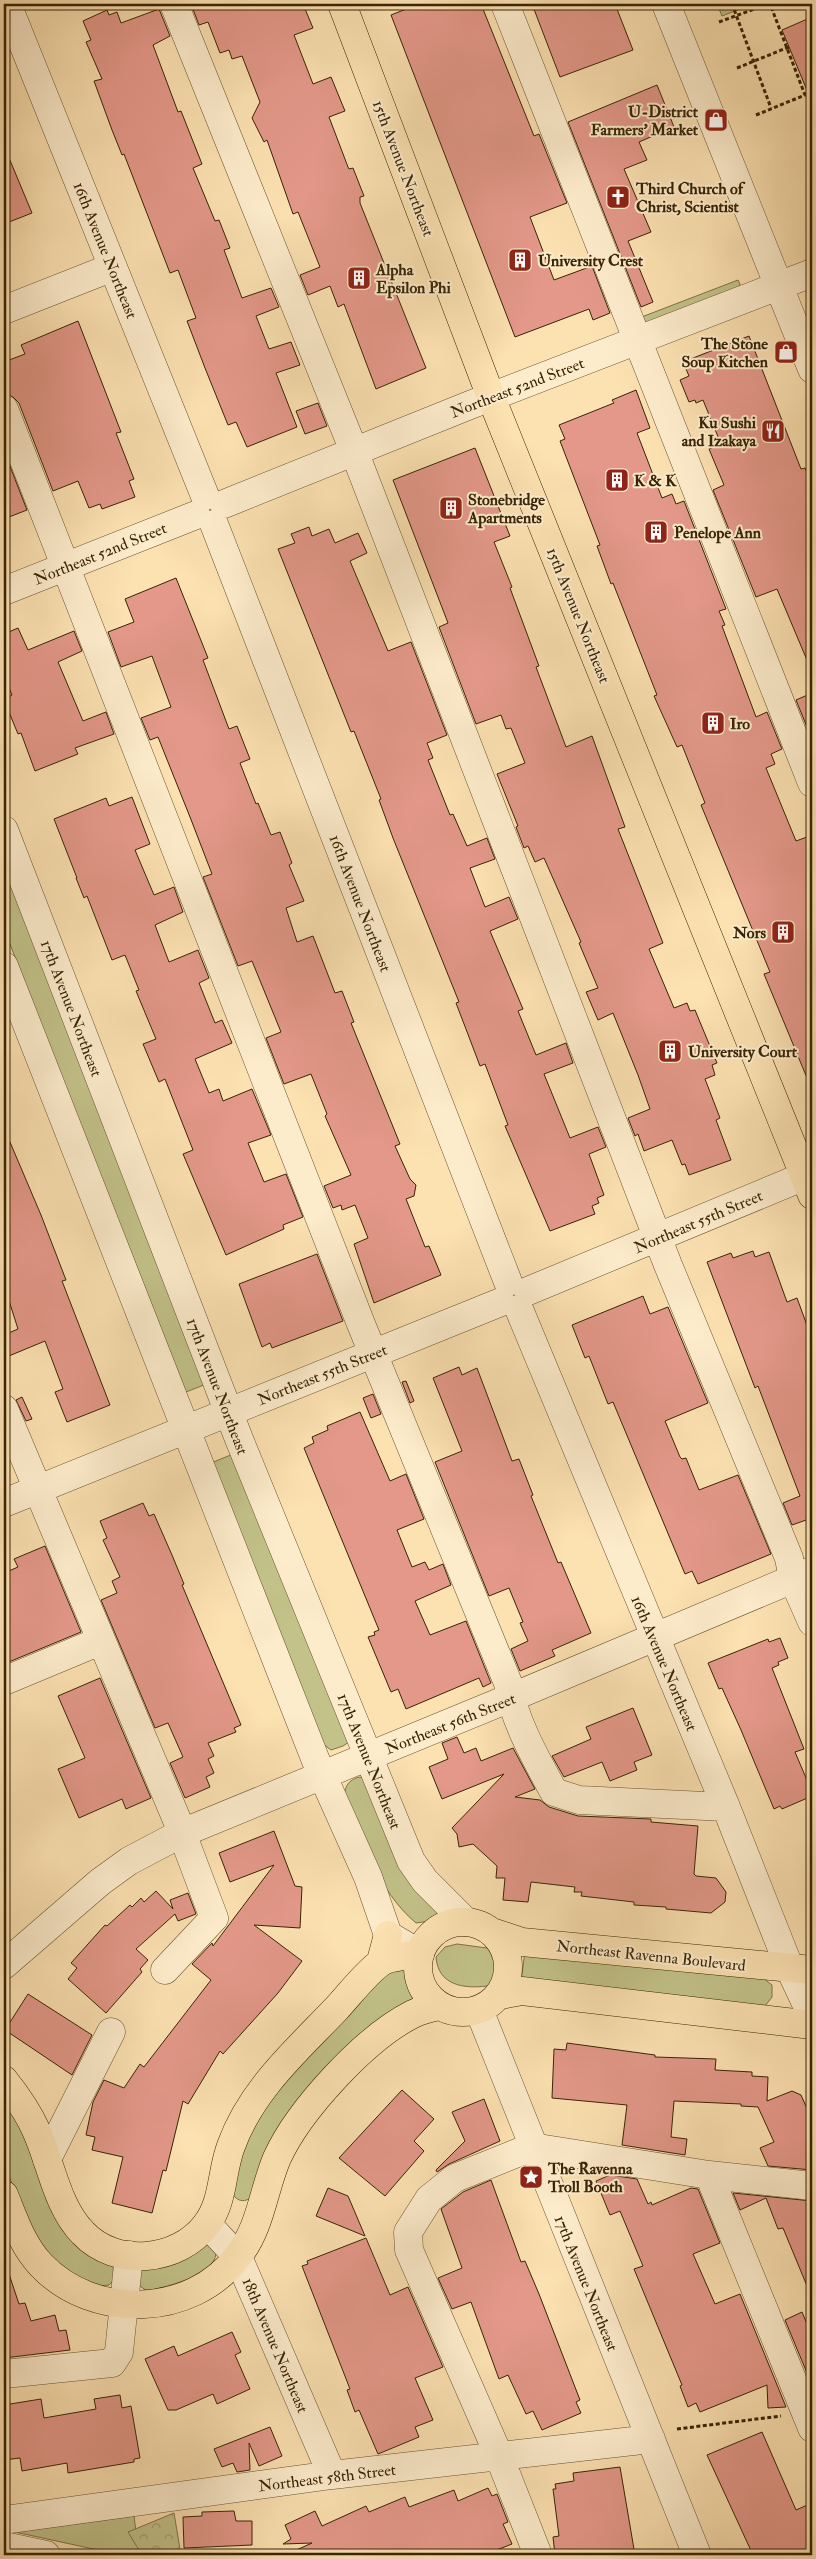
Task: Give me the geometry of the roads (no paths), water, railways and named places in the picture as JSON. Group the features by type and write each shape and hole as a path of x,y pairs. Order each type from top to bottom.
{"main road":[{"name":"15th Avenue Northeast","path":"342,4 491,397 810,1181"},
{"path":"490,2002 506,1984 509,1964 503,1945 492,1932 479,1924 466,1922 441,1928 428,1940 420,1954 419,1977 423,1988 438,2006 449,2010 464,2013 522,1991 812,2025"},
{"name":"Northeast Ravenna Boulevard","path":"492,1932 522,1942 801,1969"},
{"path":"4,2080 36,2129 69,2216 83,2234 102,2247 129,2256 148,2257 170,2252 191,2240 207,2224 223,2188 230,2147 247,2110 266,2083 382,1961 388,1935"},
{"path":"382,1961 420,1954"},
{"path":"4,2195 22,2240 41,2265 65,2285 86,2295 123,2305 156,2304 187,2295 215,2279 238,2257 255,2228 277,2160 296,2124 346,2067 389,2029 414,2013 438,2006"}],"street":[{"name":"16th Avenue Northeast","path":"7,4 210,510 514,1296 726,1807 801,1969 812,2016"},
{"path":"174,4 354,451 658,1238 789,1558 803,1575 812,1622"},
{"path":"506,4 812,783"},
{"path":"666,4 812,369"},
{"path":"4,310 113,267"},
{"name":"Northeast 52nd Street","path":"4,591 491,397 812,273"},
{"path":"4,409 373,1353 508,1683 510,1698 536,1760 554,1792 579,1800 726,1807"},
{"name":"17th Avenue Northeast","path":"4,830 228,1412 411,1861 425,1881 466,1922"},
{"path":"4,966 322,1775 368,1877 388,1935 420,1954"},
{"name":"Northeast 55th Street","path":"4,1503 658,1238 810,1181"},
{"path":"4,1409 36,1489 182,1832 214,1918 165,1970"},
{"name":"Northeast 56th Street","path":"4,1965 100,1882 129,1861 182,1832 510,1698 803,1575"},
{"path":"4,1681 100,1641"},
{"name":"17th Avenue Northeast","path":"490,2002 532,2147 697,2555"},
{"path":"47,2159 111,2032"},
{"path":"538,2555 499,2456 409,2250 408,2232 429,2199 455,2178 532,2147 709,2174 812,2186"},
{"path":"709,2174 812,2428"},
{"name":"18th Avenue Northeast","path":"207,2224 238,2257 332,2475"},
{"path":"4,2374 112,2363 119,2352 129,2256"},
{"name":"Northeast 58th Street","path":"4,2520 332,2475 651,2439"},
{"path":"4,2546 46,2555"}],"place":[{"name":"U-District Farmers' Market","path":"716,120"},
{"name":"Third Church of Christ, Scientist","path":"618,197"},
{"name":"University Crest","path":"520,260"},
{"name":"Alpha Epsilon Phi","path":"359,278"},
{"name":"The Stone Soup Kitchen","path":"786,352"},
{"name":"Ku Sushi and Izakaya","path":"773,431"},
{"name":"K & K","path":"617,480"},
{"name":"Stonebridge Apartments","path":"451,508"},
{"name":"Penelope Ann","path":"656,532"},
{"name":"Iro","path":"713,723"},
{"name":"Nors","path":"783,932"},
{"name":"University Court","path":"670,1051"},
{"name":"The Ravenna Troll Booth","path":"531,2177"}]}
